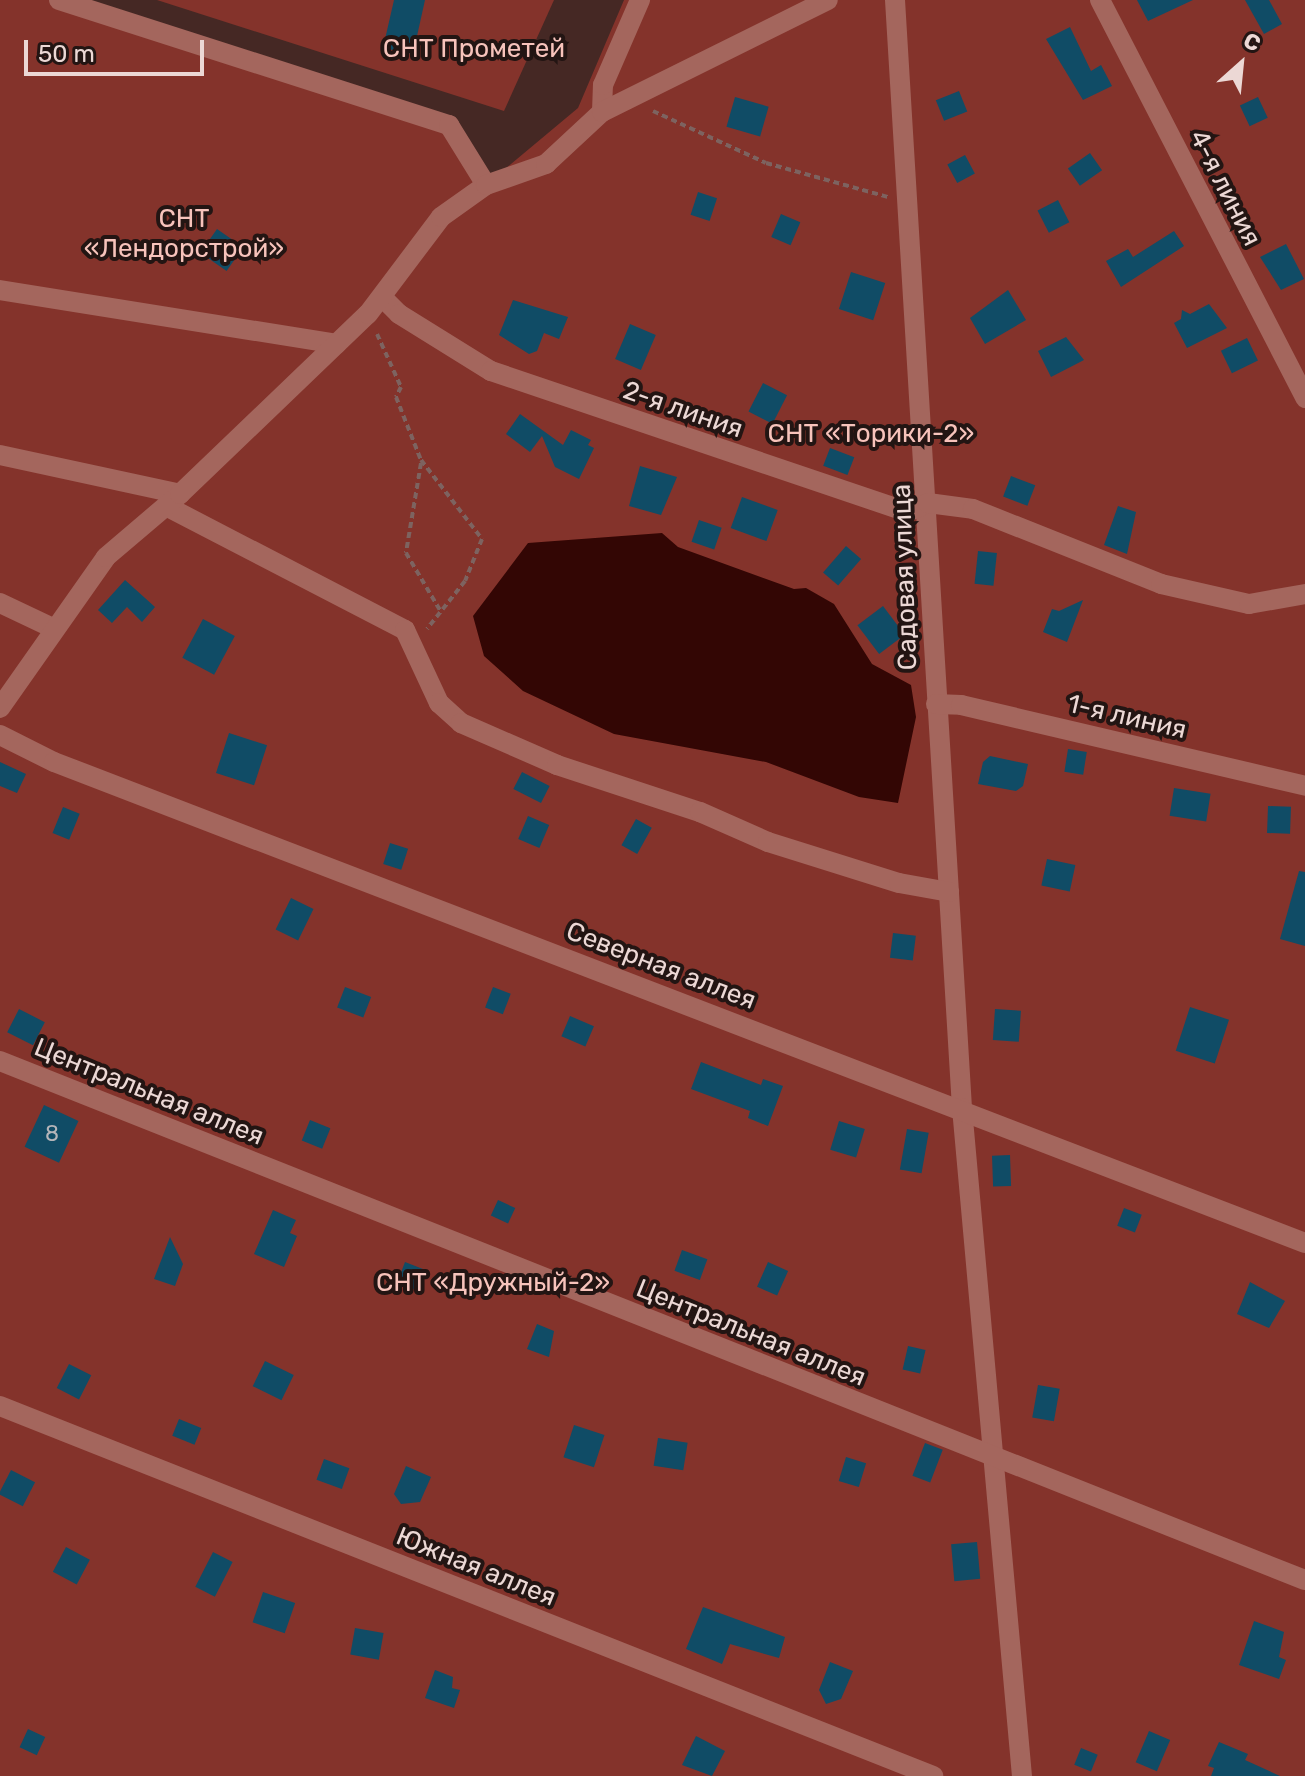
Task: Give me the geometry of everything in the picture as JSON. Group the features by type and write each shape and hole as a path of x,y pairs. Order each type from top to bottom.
{"street":[{"path":"59,0 449,125 486,185"},
{"path":"602,112 603,85 640,0"},
{"path":"0,708 53,628 106,557 173,500 368,314 441,217 486,185 546,164 602,112 828,0"},
{"name":"Садовая улица","path":"895,0 928,503 936,704 962,1108 998,1459 1022,1776"},
{"name":"4-я линия","path":"1100,0 1305,398"},
{"path":"0,290 337,344"},
{"name":"2-я линия","path":"383,298 399,314 491,371 907,512 928,503 973,509 1161,584 1249,604 1305,594"},
{"path":"0,455 173,500 411,636 439,703 473,729 557,765 656,794 768,842 899,883 949,892"},
{"path":"0,603 53,628"},
{"name":"1-я линия","path":"936,704 961,705 1305,786"},
{"name":"Северная аллея","path":"0,735 54,762 962,1108 1305,1243"},
{"name":"Центральная аллея","path":"0,1061 1305,1580"},
{"name":"Южная аллея","path":"0,1406 933,1776"}],"path":[{"path":"630,99 727,148 909,203"},
{"path":"368,314 401,387 396,397 421,460 482,539 465,581 427,629 411,636"},
{"path":"421,460 406,553 441,612"}],"green space":[{"path":"0,0 59,0 449,125 487,184 578,108 624,0 1305,0 1305,1776 0,1776"},
{"name":"СНТ Прометей","path":"157,0 554,0 504,111"}],"shaded area":[{"path":"662,533 678,547 794,589 806,588 834,604 872,664 911,685 916,717 898,803 859,797 766,762 614,734 523,691 484,656 473,616 528,543"}],"building":[{"path":"394,0 425,0 413,54 383,48"},
{"path":"1137,0 1193,0 1148,21"},
{"path":"1245,0 1269,0 1282,24 1264,34"},
{"path":"1070,27 1091,71 1101,65 1112,86 1083,100 1046,39"},
{"path":"959,91 967,111 944,121 936,100"},
{"path":"735,97 769,107 760,136 726,127"},
{"path":"1258,97 1268,118 1250,126 1240,105"},
{"path":"1090,153 1102,170 1080,186 1068,168"},
{"path":"965,155 975,174 957,183 947,164"},
{"path":"698,192 717,198 710,221 691,215"},
{"path":"1058,200 1069,222 1049,233 1038,210"},
{"path":"781,214 800,222 791,245 771,237"},
{"path":"217,229 243,247 227,271 200,253"},
{"path":"1174,231 1184,246 1121,287 1106,261 1128,249 1133,257"},
{"path":"1286,244 1304,279 1281,290 1260,257"},
{"path":"851,272 885,283 873,320 839,309"},
{"path":"1008,290 1026,320 985,344 970,318"},
{"path":"513,300 568,317 559,339 544,333 537,351 529,354 499,335"},
{"path":"1209,304 1227,328 1187,348 1174,323 1181,319 1182,310 1190,314"},
{"path":"630,324 656,335 641,370 615,359"},
{"path":"1066,337 1084,360 1051,377 1038,351"},
{"path":"1247,338 1258,360 1232,373 1221,351"},
{"path":"763,383 787,395 773,424 748,412"},
{"path":"520,414 563,445 571,430 591,440 588,445 594,448 579,479 555,467 542,436 530,452 506,434"},
{"path":"830,448 854,457 847,475 823,466"},
{"path":"640,466 677,477 661,515 629,506"},
{"path":"1011,476 1035,485 1027,506 1003,497"},
{"path":"742,497 778,510 766,541 731,528"},
{"path":"1118,506 1136,512 1127,554 1104,545"},
{"path":"699,520 722,528 714,550 692,542"},
{"path":"846,546 861,559 838,586 823,572"},
{"path":"978,551 997,553 993,586 975,584"},
{"path":"125,580 155,607 142,622 127,607 112,623 98,610"},
{"path":"1083,600 1067,642 1043,632 1052,609 1059,611"},
{"path":"883,606 905,635 879,654 857,625"},
{"path":"203,619 235,636 214,675 182,658"},
{"path":"229,733 267,745 254,785 216,773"},
{"path":"1068,749 1087,752 1083,775 1064,772"},
{"path":"990,756 1028,764 1023,786 1016,791 978,784 983,762"},
{"path":"0,762 26,774 17,793 0,786"},
{"path":"522,772 550,786 541,803 513,789"},
{"path":"1174,788 1211,794 1206,821 1170,816"},
{"path":"1268,806 1291,807 1290,834 1267,833"},
{"path":"63,807 80,814 69,840 53,833"},
{"path":"528,816 549,825 539,848 518,839"},
{"path":"636,819 652,828 637,854 621,845"},
{"path":"390,843 408,849 401,870 383,864"},
{"path":"1047,859 1075,865 1070,891 1041,885"},
{"path":"1299,871 1305,872 1305,946 1280,939"},
{"path":"291,898 313,909 298,940 276,929"},
{"path":"893,933 916,936 913,961 890,958"},
{"path":"345,987 371,997 363,1018 337,1008"},
{"path":"493,987 511,994 503,1014 485,1008"},
{"path":"1190,1007 1229,1020 1215,1063 1176,1051"},
{"path":"19,1009 45,1022 33,1045 7,1032"},
{"path":"995,1009 1021,1011 1019,1042 993,1040"},
{"path":"570,1016 594,1026 585,1046 561,1036"},
{"path":"701,1062 761,1085 763,1079 783,1086 768,1126 748,1118 750,1111 691,1089"},
{"path":"44,1105 78,1121 59,1163 25,1147"},
{"path":"310,1120 330,1128 322,1149 302,1140"},
{"path":"839,1121 865,1129 856,1158 830,1150"},
{"path":"907,1129 929,1133 922,1173 900,1169"},
{"path":"1010,1155 1011,1186 993,1187 992,1156"},
{"path":"498,1200 515,1208 508,1223 491,1215"},
{"path":"1124,1208 1142,1215 1135,1233 1117,1226"},
{"path":"273,1210 296,1220 290,1233 297,1236 284,1267 254,1254"},
{"path":"170,1237 183,1264 175,1286 154,1279"},
{"path":"682,1250 707,1259 700,1280 674,1271"},
{"path":"405,1262 426,1270 418,1290 397,1283"},
{"path":"768,1262 788,1271 777,1296 757,1287"},
{"path":"1250,1282 1285,1301 1269,1328 1237,1314"},
{"path":"537,1324 554,1331 549,1357 527,1349"},
{"path":"908,1346 926,1350 920,1373 903,1369"},
{"path":"265,1361 294,1375 281,1400 253,1386"},
{"path":"69,1364 91,1375 79,1399 57,1388"},
{"path":"1038,1385 1060,1389 1054,1421 1032,1417"},
{"path":"179,1419 201,1428 195,1445 172,1436"},
{"path":"574,1425 604,1435 594,1467 563,1457"},
{"path":"658,1438 688,1443 683,1470 654,1466"},
{"path":"925,1443 943,1450 930,1482 912,1476"},
{"path":"846,1457 866,1463 859,1487 839,1481"},
{"path":"324,1459 349,1468 342,1489 316,1480"},
{"path":"406,1466 431,1477 420,1502 401,1504 394,1494"},
{"path":"11,1470 35,1482 23,1506 0,1495"},
{"path":"977,1542 980,1579 954,1581 951,1544"},
{"path":"66,1547 90,1560 77,1584 53,1572"},
{"path":"213,1552 233,1562 215,1597 195,1587"},
{"path":"263,1592 295,1603 285,1633 253,1622"},
{"path":"703,1607 785,1637 779,1658 730,1644 722,1664 686,1649"},
{"path":"1254,1621 1284,1632 1279,1657 1286,1660 1279,1679 1239,1665"},
{"path":"355,1628 384,1633 379,1660 350,1655"},
{"path":"830,1662 853,1671 841,1699 826,1704 819,1690"},
{"path":"435,1670 453,1677 452,1688 460,1690 454,1708 425,1698"},
{"path":"28,1729 45,1737 37,1755 20,1747"},
{"path":"1149,1731 1170,1740 1157,1771 1136,1762"},
{"path":"696,1736 725,1751 712,1776 682,1765"},
{"path":"1219,1742 1248,1754 1245,1760 1280,1776 1211,1776 1214,1768 1208,1766"},
{"path":"1081,1748 1098,1755 1091,1771 1074,1765"}],"park label":[{"name":"СНТ «Лендорстрой»","path":"184,234"},
{"name":"СНТ «Торики-2»","path":"871,434"},
{"name":"СНТ «Дружный-2»","path":"493,1283"}]}
